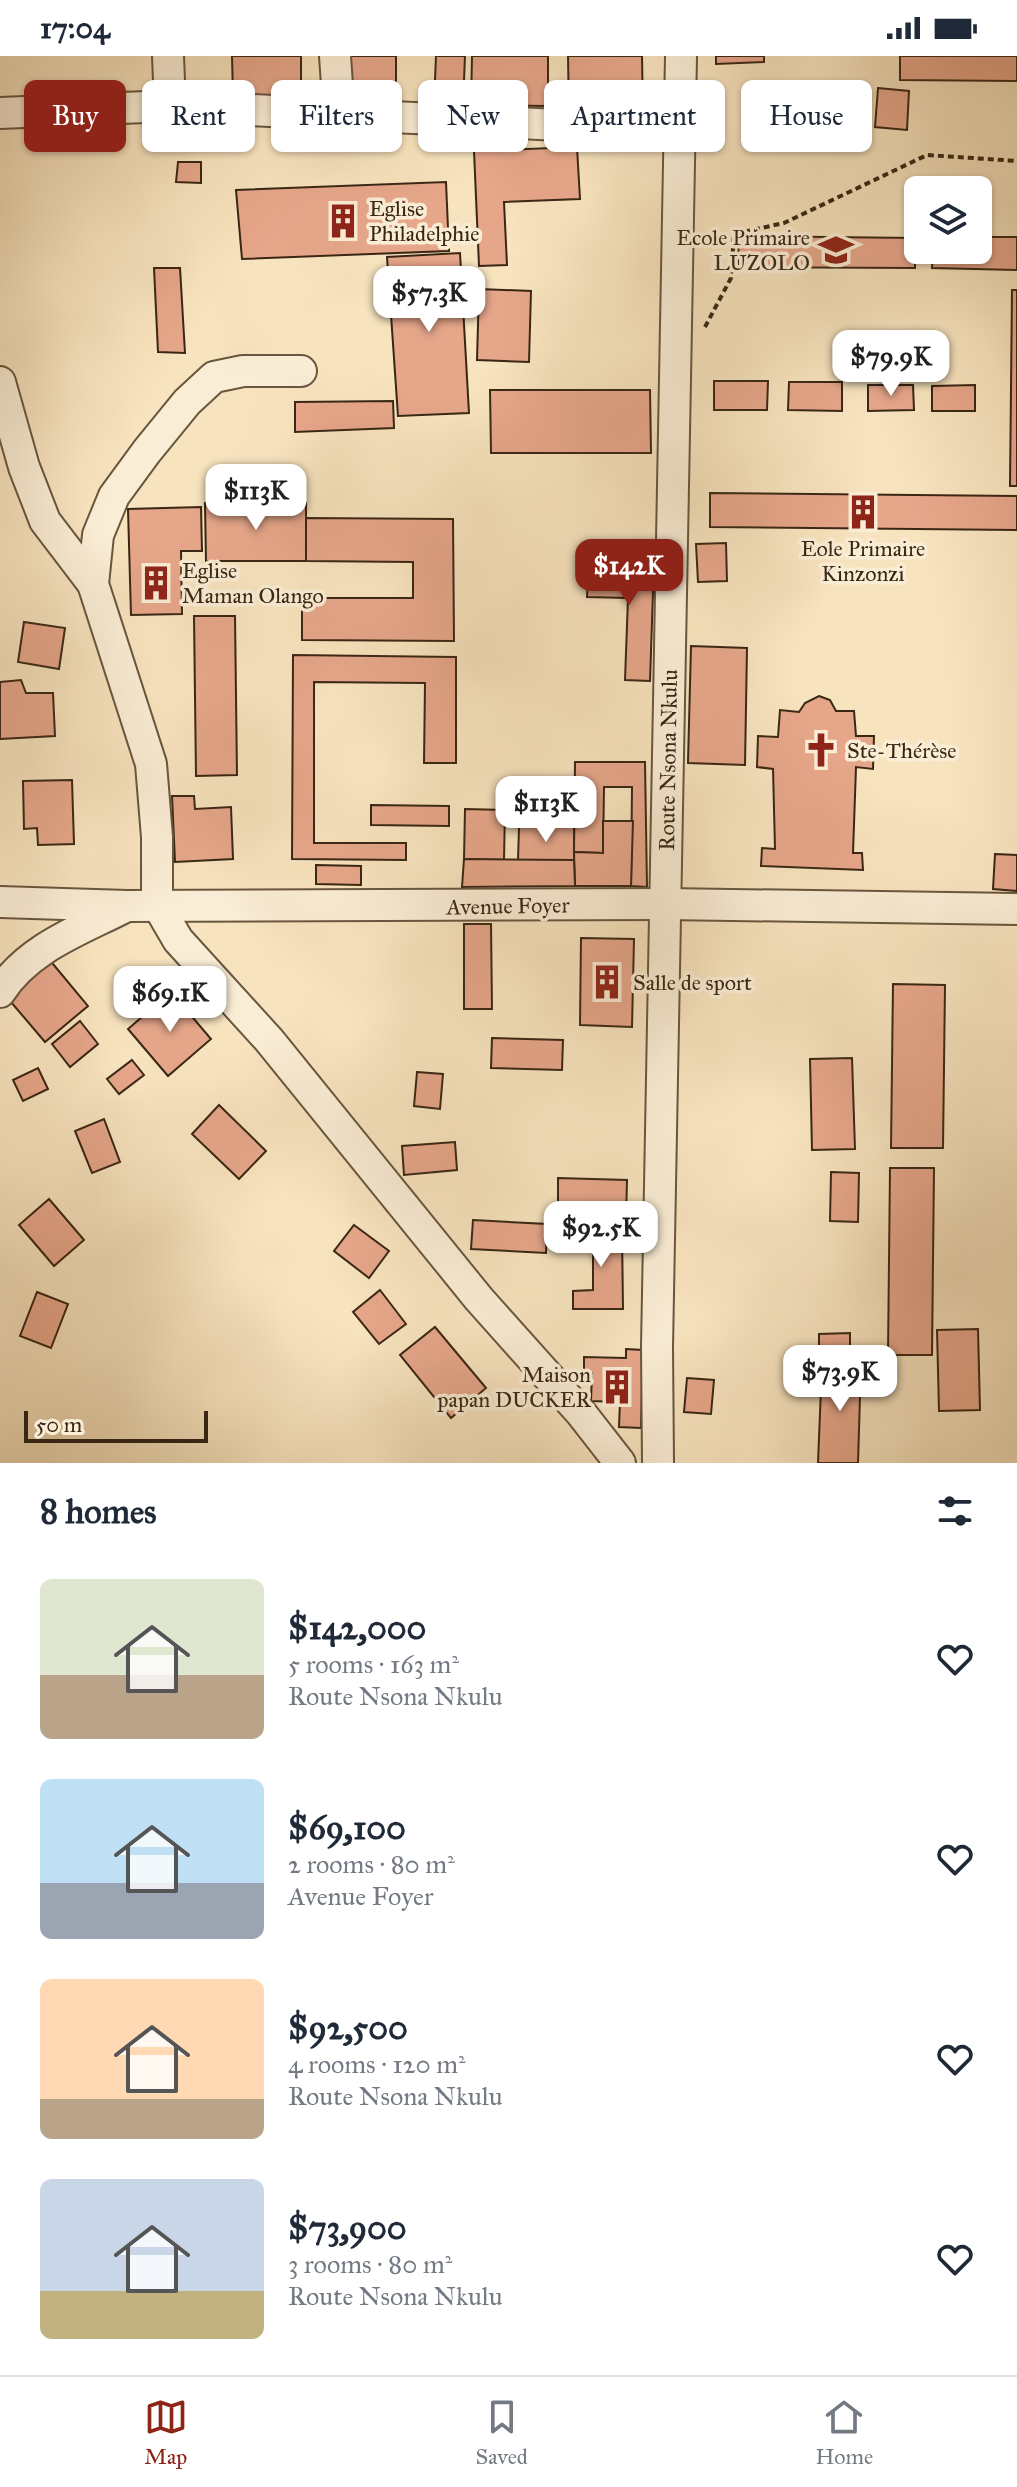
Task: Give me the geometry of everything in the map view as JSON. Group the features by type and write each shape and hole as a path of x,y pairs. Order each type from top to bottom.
{"street":[{"path":"168,56 169,80"},
{"path":"335,56 337,80"},
{"name":"Route Nsona Nkulu","path":"680,80 681,56"},
{"path":"0,113 142,107"},
{"path":"402,117 544,124"},
{"name":"Route Nsona Nkulu","path":"658,1463 657,1347 679,152"},
{"path":"93,584 98,535 114,496 187,402 214,377 243,371 301,371"},
{"path":"0,382 24,467 45,521 93,584 151,764 157,837 157,904 178,940 269,1040 479,1299 581,1413 620,1463"},
{"name":"Avenue Foyer","path":"0,902 127,906 666,904 1017,909"},
{"path":"0,992 11,975 32,956 127,906"}],"path":[{"path":"676,336 705,328 731,278 734,234 784,223 927,155 1017,161"}],"building":[{"path":"232,56 301,56 301,80 271,80 271,96 255,96 255,80 233,80"},
{"path":"350,56 396,56 396,80 350,80"},
{"path":"436,56 465,56 464,80 435,80"},
{"path":"472,56 548,56 544,106 528,106 528,80 472,80"},
{"path":"568,56 642,56 642,80 568,80"},
{"path":"716,56 764,56 764,62 716,64"},
{"path":"900,56 1017,56 1017,81 900,80"},
{"path":"878,88 909,91 907,130 875,127"},
{"path":"528,149 577,152 580,199 504,202 507,265 479,266 474,152 528,152"},
{"path":"178,162 201,162 201,183 176,182"},
{"name":"Eglise Philadelphie","path":"446,182 449,251 242,259 236,190"},
{"path":"739,236 904,238 904,264 915,264 915,268 738,267"},
{"path":"992,237 1017,237 1017,270 932,268 932,264 992,264"},
{"path":"460,253 469,413 398,416 387,257"},
{"path":"154,268 180,268 185,353 158,352"},
{"path":"479,289 531,291 529,362 477,360"},
{"path":"1012,290 1017,290 1017,486 1010,486"},
{"path":"714,381 768,381 767,410 714,410"},
{"path":"789,382 842,382 842,411 788,410"},
{"path":"868,385 913,385 914,410 868,411"},
{"path":"975,385 975,411 932,411 932,386"},
{"path":"490,390 650,390 651,453 491,453"},
{"path":"393,401 394,428 295,432 295,402"},
{"name":"Eole Primaire Kinzonzi","path":"710,493 1017,496 1017,530 710,527"},
{"path":"205,503 306,503 306,561 206,561"},
{"name":"Eglise Maman Olango","path":"201,507 202,551 181,551 182,614 131,615 128,509"},
{"path":"306,518 453,519 454,641 302,640 302,598 413,598 413,562 306,561"},
{"path":"726,543 727,581 698,582 696,544"},
{"path":"589,559 654,562 650,681 625,680 628,598 587,597"},
{"path":"194,616 235,616 237,775 196,776"},
{"path":"24,622 65,628 59,669 18,662"},
{"path":"691,646 747,648 745,765 688,763"},
{"path":"293,655 456,657 456,763 424,763 425,683 314,682 314,843 406,843 406,860 292,859"},
{"path":"21,680 26,693 53,693 55,736 0,739 0,682"},
{"path":"819,696 830,700 836,711 854,711 856,736 874,736 873,769 856,767 853,853 862,853 863,870 761,866 762,848 775,849 773,769 757,767 758,736 778,737 780,710 799,712 805,703"},
{"path":"575,762 645,762 647,887 631,886 632,787 604,787 603,853 574,852"},
{"path":"72,780 74,844 38,845 37,828 24,829 23,781"},
{"path":"172,796 194,796 195,809 231,807 233,859 175,862"},
{"path":"371,805 449,806 449,826 371,825"},
{"path":"465,809 505,810 504,860 464,859"},
{"path":"603,821 633,821 631,886 575,886 574,852 603,853"},
{"path":"519,827 574,827 574,860 518,860"},
{"path":"995,854 1017,855 1017,891 993,889"},
{"path":"464,859 574,860 575,886 462,887"},
{"path":"316,865 361,866 361,885 316,884"},
{"path":"464,924 491,924 492,1009 464,1009"},
{"name":"Salle de sport","path":"581,938 634,939 632,1027 580,1025"},
{"path":"48,958 88,1006 45,1042 5,995"},
{"path":"893,984 945,985 943,1148 891,1148"},
{"path":"171,992 211,1039 168,1076 128,1029"},
{"path":"80,1021 98,1044 70,1067 52,1044"},
{"path":"492,1038 563,1040 562,1070 491,1068"},
{"path":"852,1058 855,1149 812,1150 810,1059"},
{"path":"132,1060 144,1075 119,1094 107,1079"},
{"path":"38,1068 48,1089 23,1101 13,1080"},
{"path":"417,1072 443,1074 440,1109 414,1106"},
{"path":"219,1105 266,1151 239,1179 192,1134"},
{"path":"104,1119 120,1162 92,1173 75,1131"},
{"path":"455,1142 457,1170 404,1175 402,1146"},
{"path":"890,1168 934,1168 932,1355 888,1355"},
{"path":"831,1172 859,1173 858,1222 830,1221"},
{"path":"558,1178 627,1180 626,1219 558,1217"},
{"path":"49,1199 84,1240 54,1266 19,1225"},
{"path":"473,1220 547,1224 546,1253 471,1249"},
{"path":"354,1225 389,1251 369,1278 334,1251"},
{"path":"569,1231 622,1231 623,1309 573,1309 573,1291 593,1290 593,1252 569,1252"},
{"path":"380,1290 406,1324 379,1344 353,1312"},
{"path":"37,1292 68,1304 51,1348 20,1336"},
{"path":"435,1327 486,1388 451,1418 400,1355"},
{"path":"978,1329 980,1410 939,1411 937,1330"},
{"path":"850,1333 850,1348 819,1348 819,1334"},
{"name":"Maison papan DUCKER","path":"626,1349 643,1350 641,1428 619,1427 620,1402 591,1401 592,1373 584,1373 584,1357 626,1358"},
{"path":"822,1363 861,1363 858,1463 818,1463"},
{"path":"687,1378 714,1380 711,1414 684,1412"}],"place":[{"name":"Eglise Philadelphie","path":"343,221"},
{"name":"Ecole Primaire LUZOLO","path":"836,250"},
{"name":"Eole Primaire Kinzonzi","path":"863,512"},
{"name":"Eglise Maman Olango","path":"156,583"},
{"name":"Ste-Thérèse","path":"821,750"},
{"name":"Salle de sport","path":"607,982"},
{"name":"Maison papan DUCKER","path":"617,1387"}]}
